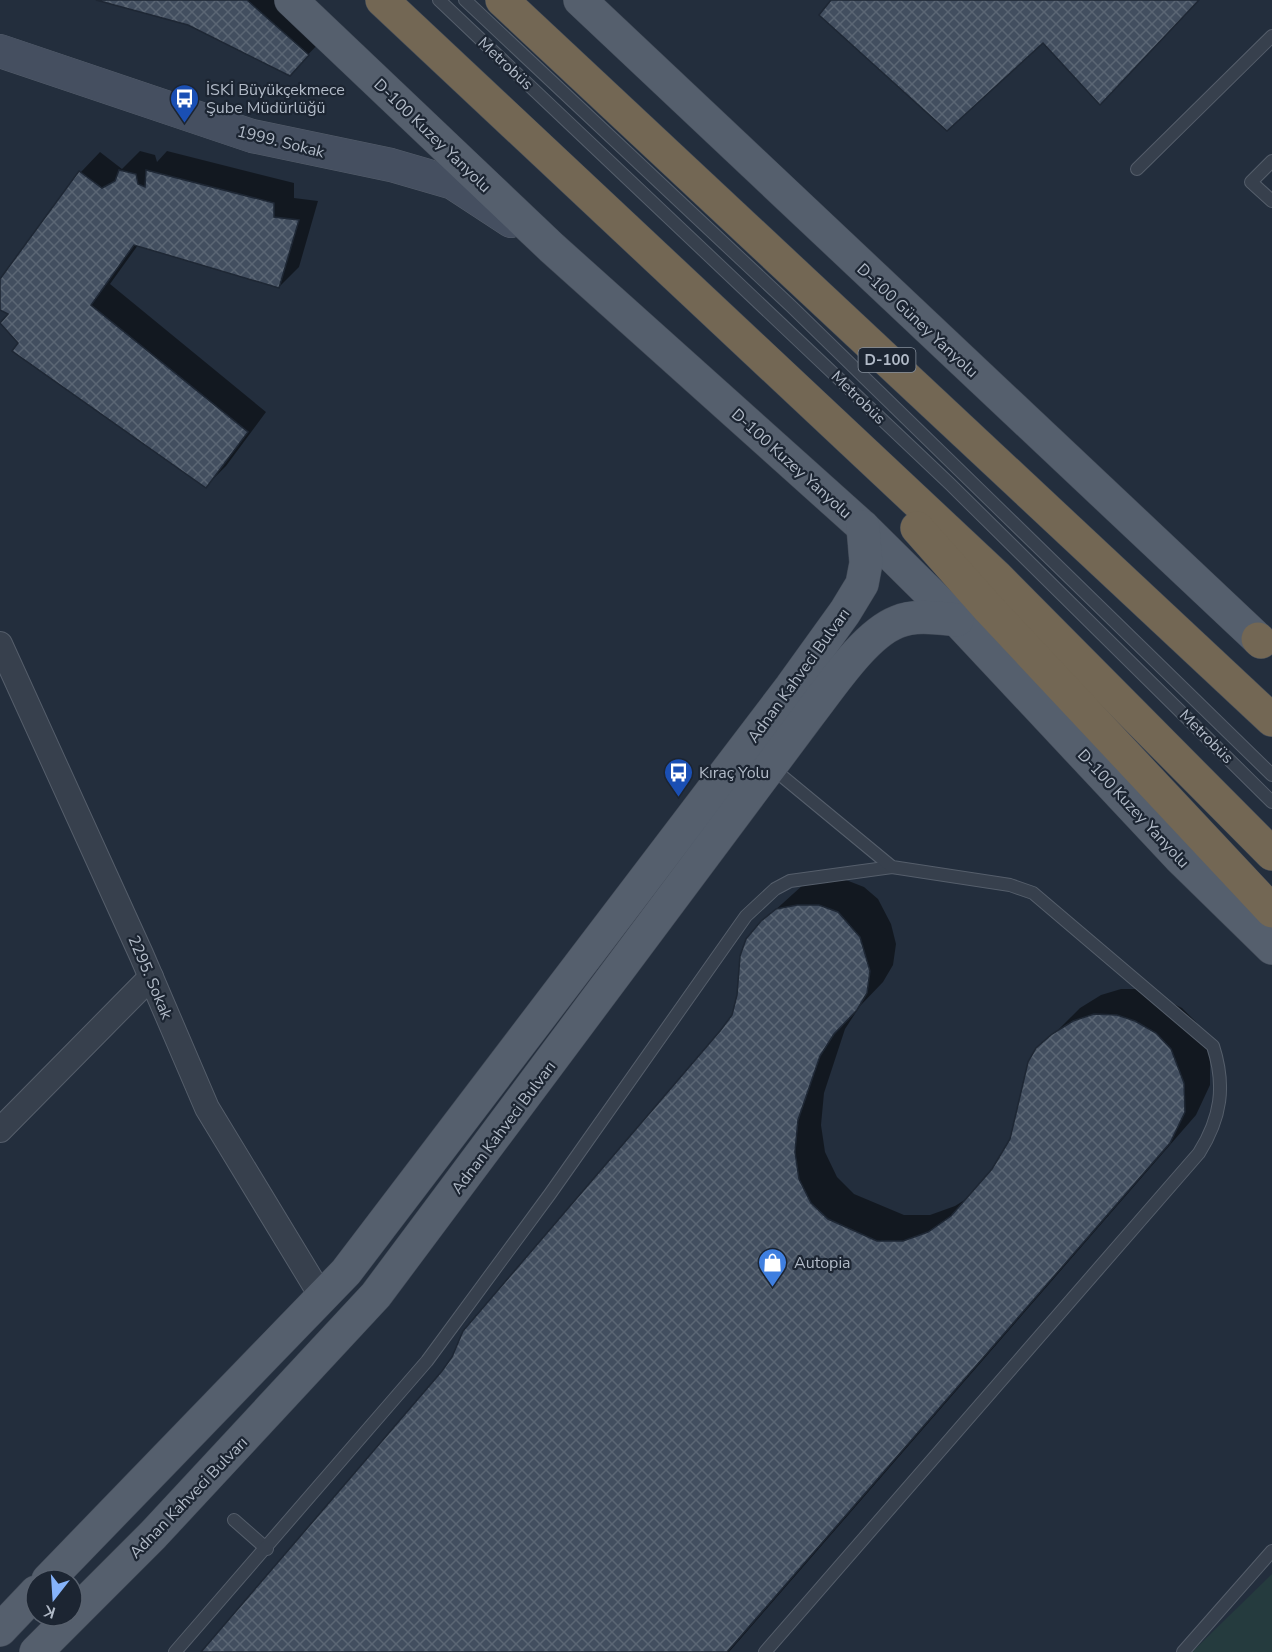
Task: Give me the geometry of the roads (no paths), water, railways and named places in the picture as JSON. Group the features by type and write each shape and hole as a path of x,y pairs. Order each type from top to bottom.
{"highway":[{"path":"382,0 996,576 1272,854"},
{"name":"D-100","path":"502,0 1272,720"},
{"path":"844,434 916,527 989,609 1272,911"}],"main road":[{"name":"D-100 Kuzey Yanyolu","path":"291,0 552,248 863,527 957,620 1118,794 1272,948"},
{"name":"D-100 Güney Yanyolu","path":"580,0 1266,639"},
{"name":"Adnan Kahveci Bulvarı","path":"60,1568 346,1272 821,646 862,584 866,563 863,527"},
{"name":"Adnan Kahveci Bulvarı","path":"36,1652 161,1527 348,1328 402,1264 770,767 852,660 878,634 897,621 914,618 957,620"},
{"path":"322,1299 348,1328"},
{"path":"0,1630 24,1605"}],"street":[{"name":"1999. Sokak","path":"0,51 252,136 391,165 453,183 552,248"},
{"name":"2295. Sokak","path":"0,644 151,977 207,1108 322,1299"},
{"path":"0,1130 151,977"}],"lane":[{"name":"Metrobüs","path":"439,0 942,476 1272,802"},
{"name":"Metrobüs","path":"465,0 835,348 1272,775"},
{"path":"1137,169 1272,36"},
{"path":"1272,161 1251,182 1272,201"},
{"path":"770,767 892,867"},
{"path":"175,1652 267,1549 427,1361 550,1194 746,916 775,889 790,881 892,867 1010,885 1033,893 1214,1046 1221,1079 1219,1106 1210,1135 1199,1153 765,1652"},
{"path":"234,1520 267,1549"},
{"path":"1183,1652 1272,1551"}],"place":[{"name":"İSKİ Büyükçekmece Şube Müdürlüğü","path":"185,124"},
{"name":"Kıraç Yolu","path":"678,798"},
{"name":"Autopia","path":"773,1288"}]}
